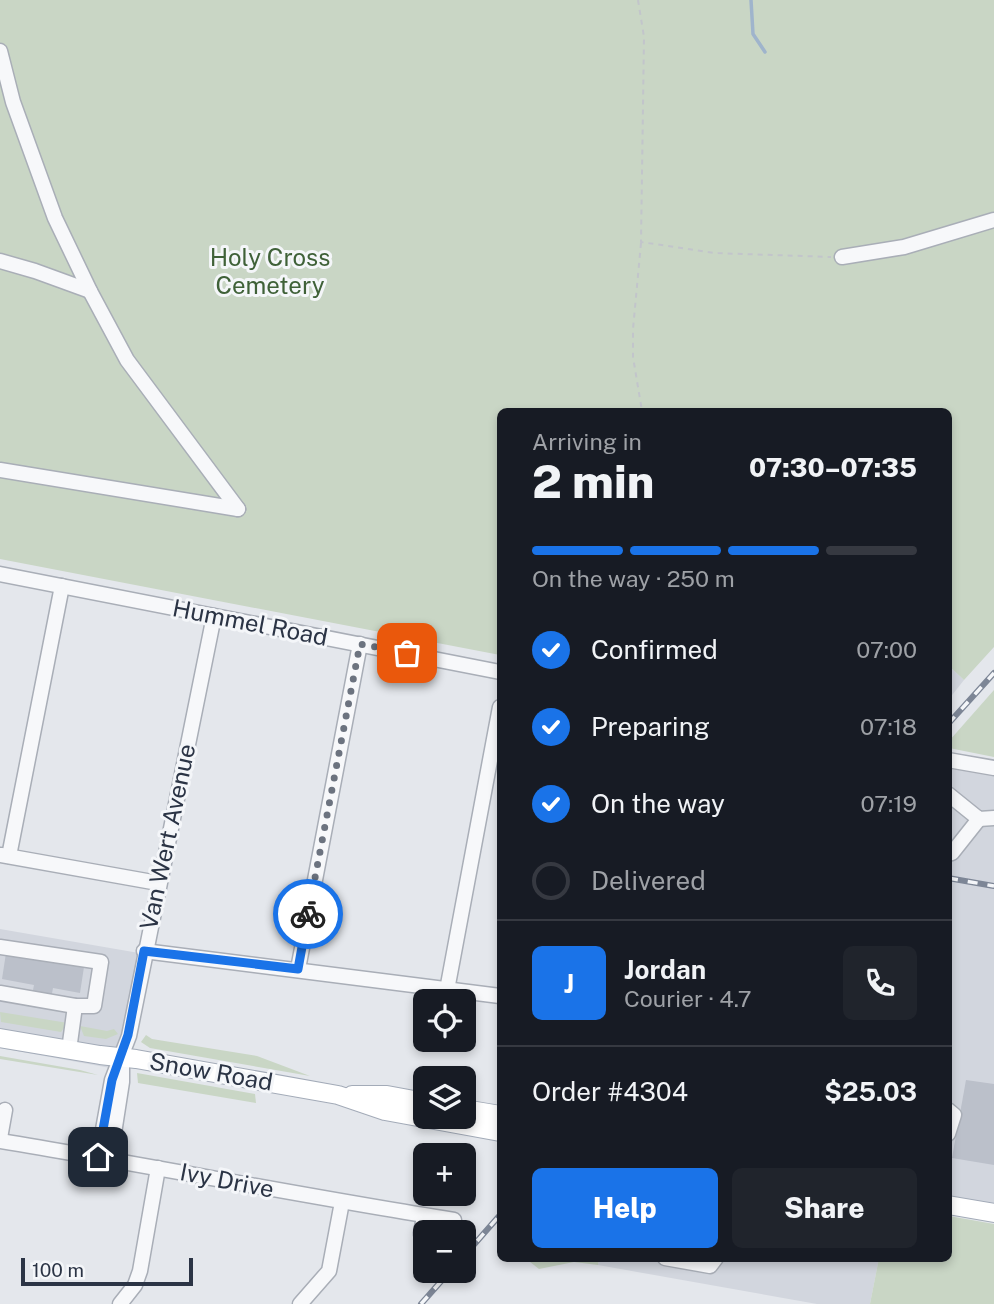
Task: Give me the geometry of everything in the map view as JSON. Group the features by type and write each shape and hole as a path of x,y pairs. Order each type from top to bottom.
{"main road":[{"name":"Snow Road","path":"0,1038 338,1095 385,1111 497,1131"},
{"name":"Snow Road","path":"338,1095 387,1095 413,1100"},
{"path":"476,1111 497,1114"},
{"path":"952,1206 994,1213"}],"street":[{"path":"0,51 13,102 55,218 90,290 127,360 238,509 0,470"},
{"path":"842,257 904,247 994,220"},
{"path":"0,261 90,290"},
{"name":"Hummel Road","path":"0,574 497,671"},
{"path":"62,586 5,856 158,883"},
{"name":"Van Wert Avenue","path":"104,1158 112,1080 128,1035 214,616"},
{"path":"298,969 360,644"},
{"path":"447,989 497,723"},
{"path":"952,761 994,768"},
{"path":"952,797 979,819 994,818"},
{"path":"952,853 979,819"},
{"path":"0,947 102,962 94,1006 75,1006 0,993"},
{"path":"144,951 440,989"},
{"path":"476,993 497,996"},
{"path":"69,1050 75,1006"},
{"path":"0,1140 5,1110"},
{"name":"Ivy Drive","path":"0,1140 454,1220"},
{"path":"120,1304 135,1285 140,1271 159,1168"},
{"path":"300,1304 329,1271 342,1202"},
{"path":"423,1220 424,1216"},
{"path":"688,1262 710,1266 713,1262"}],"path":[{"path":"638,0 644,37 641,242 633,329 642,408"},
{"path":"641,242 715,253 842,257"}],"shaded area":[{"path":"952,669 964,680 952,695"},
{"path":"952,764 994,772 994,1207 952,1200"},
{"path":"0,929 139,953 116,1069 0,1048"},
{"path":"598,1262 878,1262 870,1304 817,1304 598,1265"}],"green space":[{"name":"Holy Cross Cemetery","path":"0,0 994,0 994,647 964,680 952,669 952,408 497,408 497,654 0,559"},
{"path":"994,690 994,757 952,749 952,738"},
{"path":"0,1012 68,1023 61,1032 1,1022"},
{"path":"80,1026 107,1031 114,1029 118,1034 106,1039 84,1036"},
{"path":"146,1035 152,1039 257,1056 310,1076 150,1048 141,1042"},
{"path":"0,1056 80,1070 98,1075 0,1059"},
{"path":"137,1073 255,1094 256,1103 138,1083"},
{"path":"952,1217 994,1224 994,1304 870,1304 878,1262 952,1262"},
{"path":"530,1262 574,1262 539,1269"},
{"path":"574,1262 598,1262 598,1265"}],"building":[{"path":"6,953 84,967 80,993 53,988 51,999 32,995 34,985 2,979"},
{"path":"966,1080 994,1084 994,1165 952,1158"}],"waterway":[{"path":"751,0 753,34 765,52"}],"railway":[{"path":"952,720 994,673"},
{"path":"952,879 994,886"},
{"path":"476,1242 497,1218"},
{"path":"421,1304 440,1283"}],"way so far":[{"path":"308,914 360,644 407,653"}],"route":[{"path":"98,1157 112,1080 128,1035 144,951 298,969 308,914"}]}
